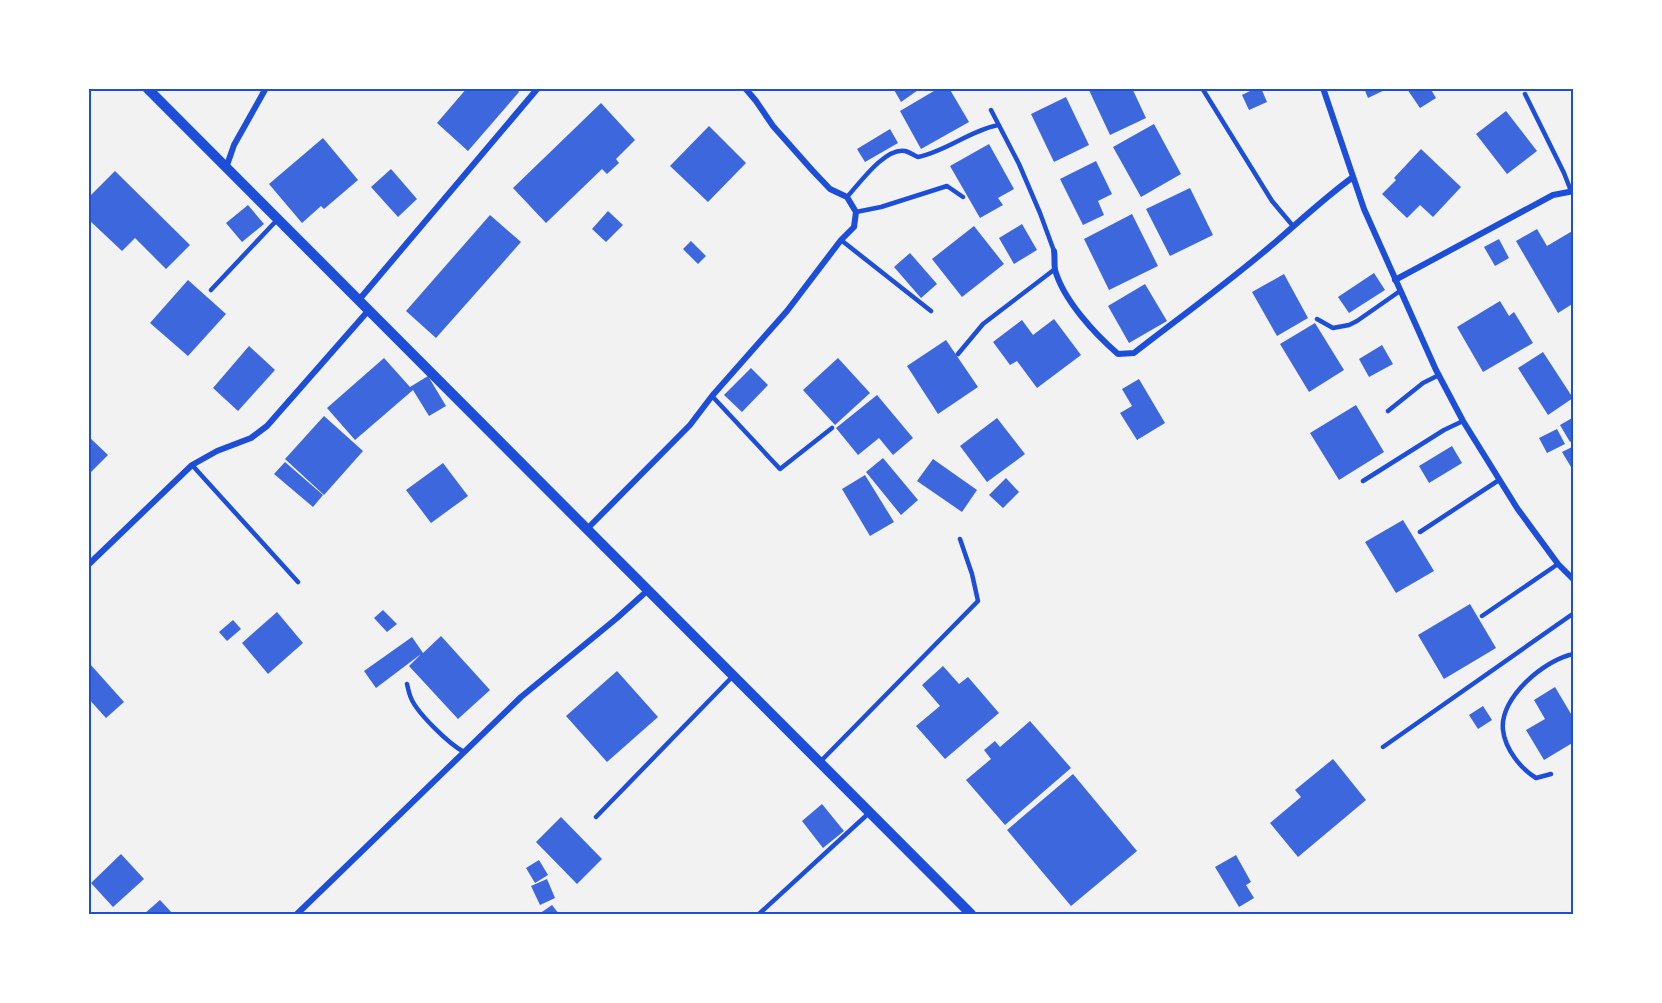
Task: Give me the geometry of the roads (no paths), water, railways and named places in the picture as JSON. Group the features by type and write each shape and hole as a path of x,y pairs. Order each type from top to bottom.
{"street":[{"path":"147,88 971,915"},
{"path":"226,169 234,145 266,88"},
{"path":"358,301 538,88"},
{"path":"586,530 690,425 712,396 787,311 841,240 854,228 856,212 847,198 830,189 812,170 773,126 745,88"},
{"path":"1323,88 1364,209 1439,375 1463,421 1499,480 1558,564 1574,580"},
{"path":"1054,251 1055,269 1064,290 1080,313 1104,342 1118,354 1134,352 1218,288 1319,202 1353,177"},
{"path":"1395,280 1553,195 1572,191"},
{"path":"88,565 192,465 217,451 251,438 267,426 368,311"},
{"path":"297,915 521,697 647,591"}],"lane":[{"path":"1202,88 1272,201 1293,226"},
{"path":"1525,94 1572,191"},
{"path":"991,110 1040,213 1054,251"},
{"path":"847,198 869,172 884,158 896,151 907,151 918,157 926,156 967,135 998,125"},
{"path":"856,212 881,207 947,186 963,197"},
{"path":"211,290 277,220"},
{"path":"841,240 931,311"},
{"path":"958,354 983,324 1055,269"},
{"path":"1317,319 1333,328 1349,325 1400,291"},
{"path":"1388,411 1423,383 1439,375"},
{"path":"712,396 780,469 832,428"},
{"path":"1363,481 1444,430 1463,421"},
{"path":"192,465 297,582"},
{"path":"1419,532 1499,480"},
{"path":"819,762 978,601 960,538"},
{"path":"1482,616 1558,564"},
{"path":"1383,747 1574,613"},
{"path":"1551,774 1536,778 1522,770 1510,749 1503,729 1512,697 1526,681 1551,662 1562,656 1574,654"},
{"path":"596,817 733,676"},
{"path":"407,684 411,698 417,707 452,745 464,752"},
{"path":"759,915 869,813"}]}
